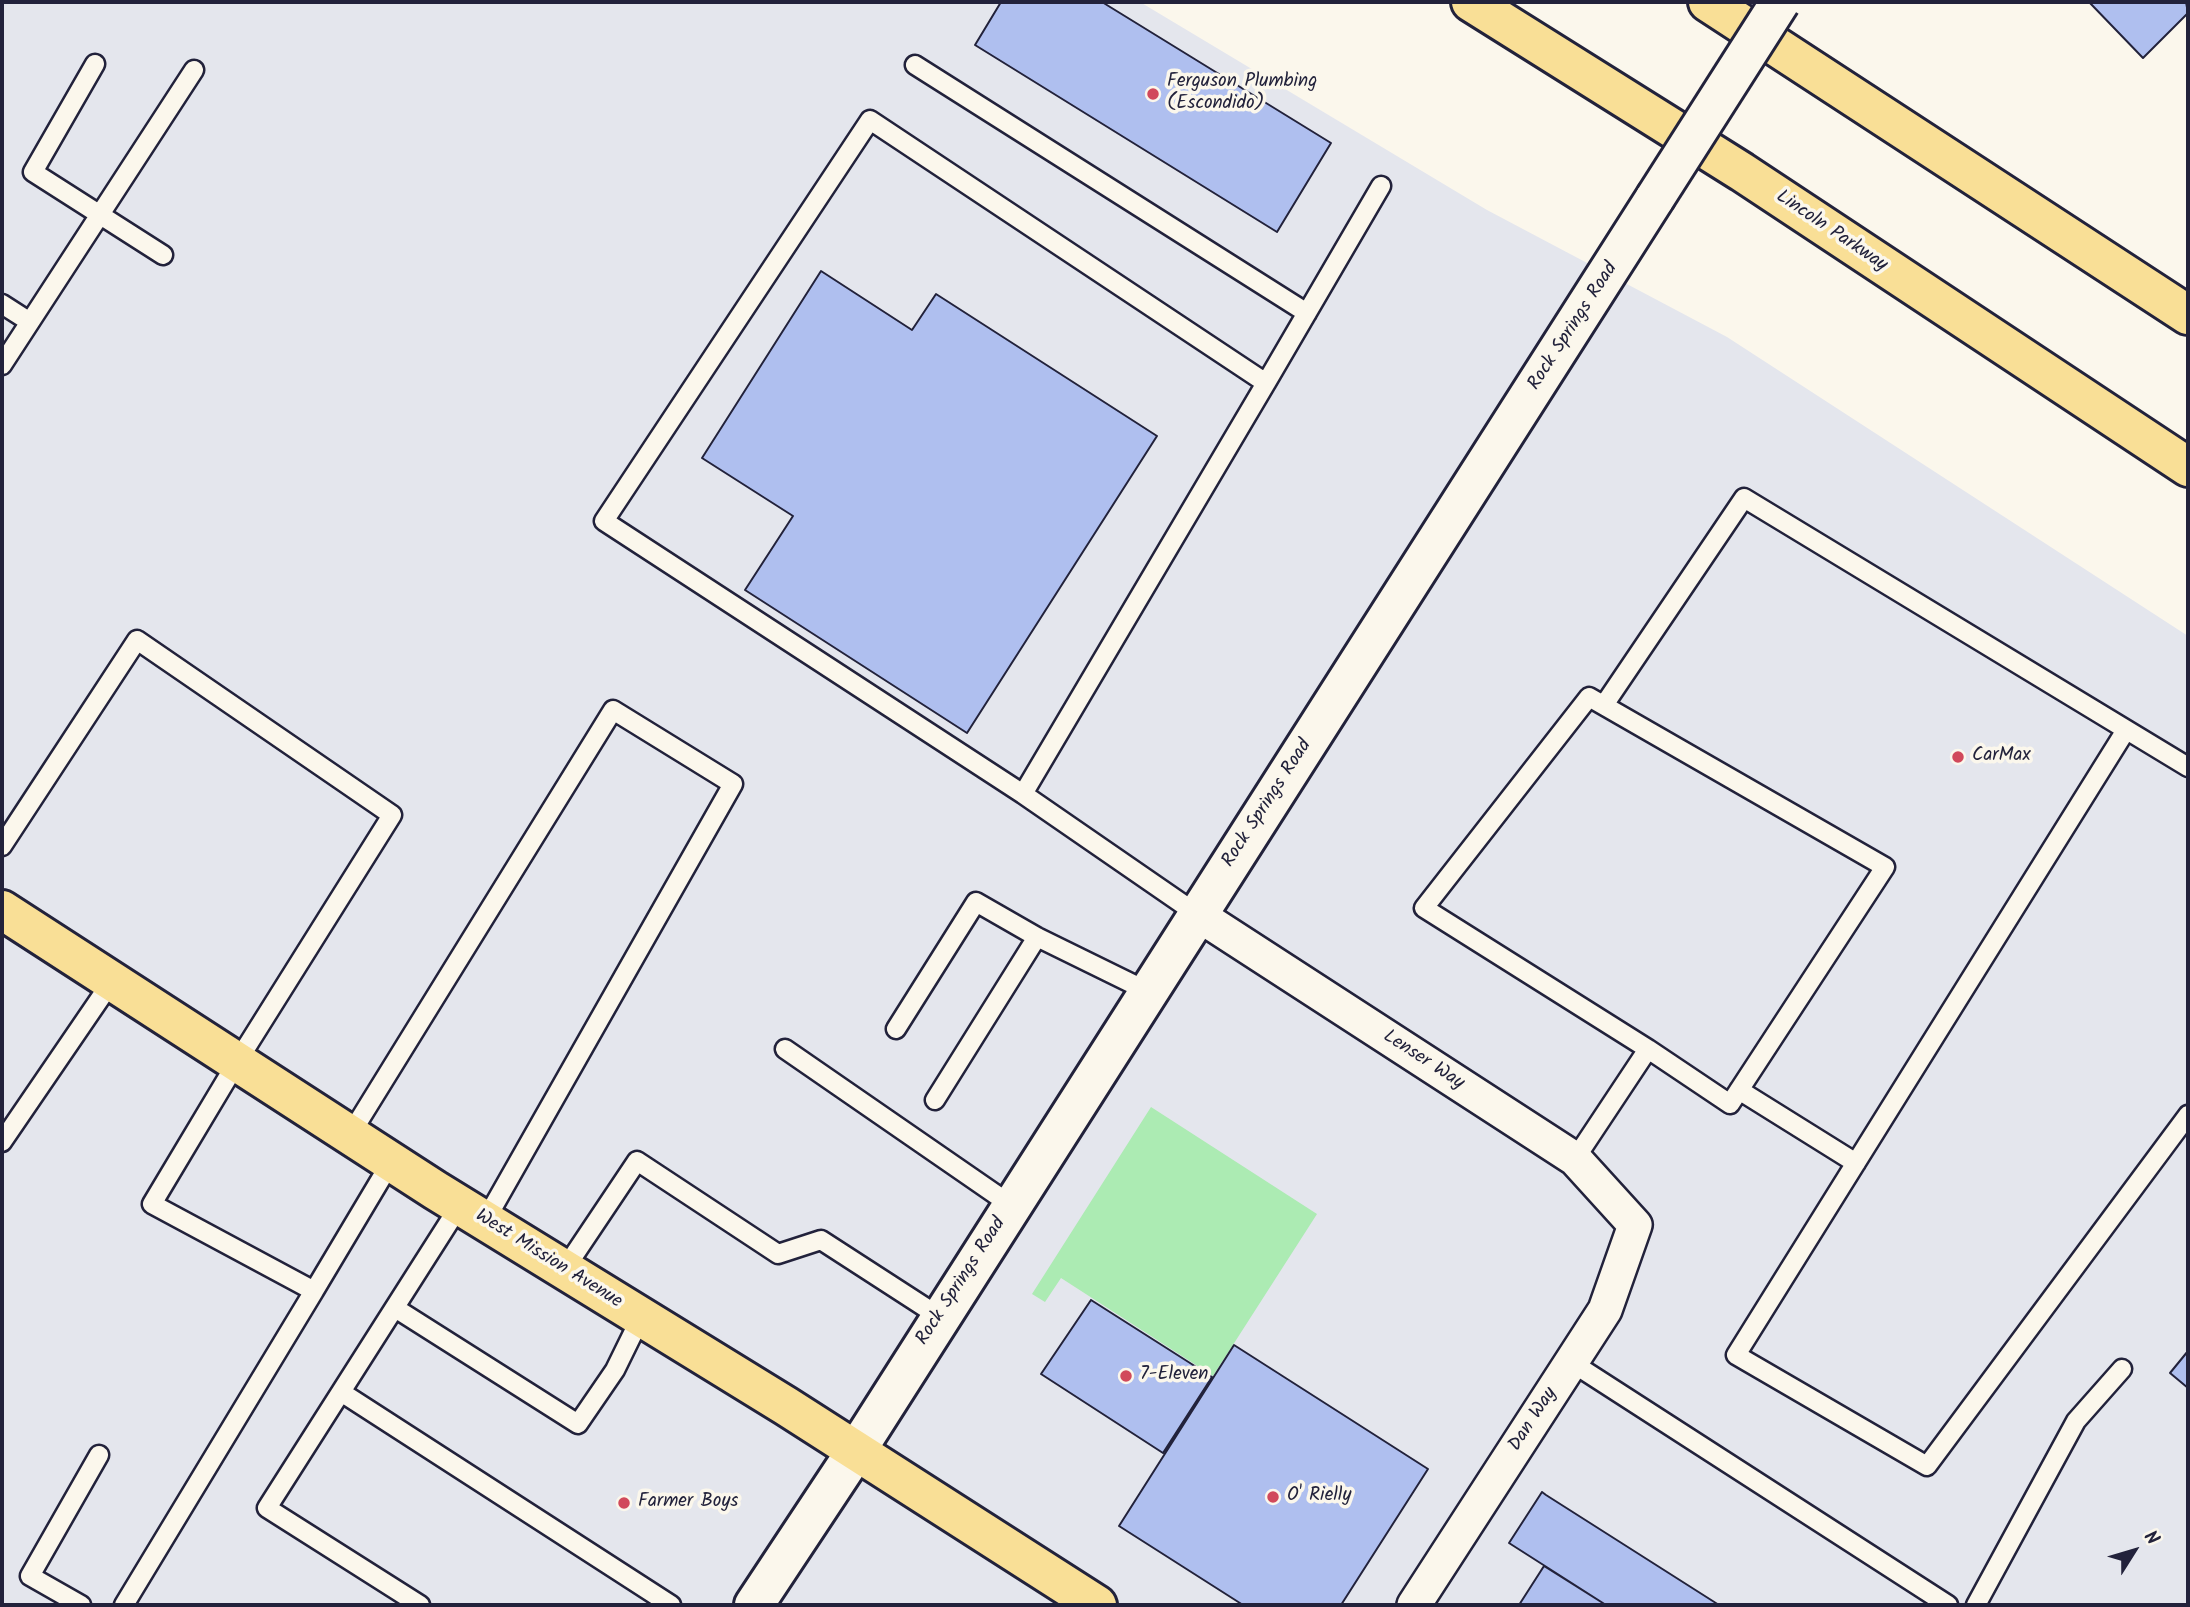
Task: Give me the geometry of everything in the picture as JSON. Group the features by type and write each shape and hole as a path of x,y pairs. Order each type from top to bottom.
{"main road":[{"name":"Lincoln Parkway","path":"1471,2 1742,172 2188,467"},
{"path":"1708,2 2188,315"},
{"path":"1913,286 2188,484"},
{"name":"West Mission Avenue","path":"2,910 391,1162 856,1451 1097,1605"}],"street":[{"name":"Rock Springs Road","path":"754,1605 856,1451 1780,2"},
{"name":"Lenser Way","path":"1197,914 1575,1158 1635,1225"},
{"name":"Dan Way","path":"1414,1605 1605,1310 1635,1225"}],"lane":[{"path":"95,64 33,172 163,255"},
{"path":"915,65 1307,313"},
{"path":"2,365 194,70"},
{"path":"1197,914 1023,794 604,521 870,120 1266,383"},
{"path":"1023,794 1381,186"},
{"path":"2,304 30,322"},
{"path":"1604,705 1744,498 2188,767"},
{"path":"2,846 138,640 392,815 237,1062 152,1204 314,1291"},
{"path":"1589,697 1604,705 1885,867 1730,1104 1424,908 1589,697"},
{"path":"349,1135 613,710 733,784 473,1213 395,1307 267,1508 420,1605"},
{"path":"2126,730 1736,1355 1927,1466 2188,1115"},
{"path":"896,1030 976,902 1037,937 1147,991"},
{"path":"935,1100 1037,937"},
{"path":"2,1142 112,981"},
{"path":"785,1049 1011,1205"},
{"path":"1575,1158 1648,1049"},
{"path":"1739,1090 1856,1163"},
{"path":"565,1270 637,1161 778,1254 821,1240 940,1317"},
{"path":"124,1605 391,1162"},
{"path":"395,1307 578,1424 615,1370 640,1317"},
{"path":"1572,1362 1948,1605"},
{"path":"1976,1605 2076,1421 2122,1370"},
{"path":"341,1392 671,1605"},
{"path":"80,1605 30,1576 99,1455"}],"shaded area":[{"path":"2,2 1140,2 1487,210 1727,337 2188,636 2188,1605 2,1605"}],"green space":[{"path":"1151,1107 1317,1214 1213,1376 1061,1278 1045,1302 1032,1294"}],"building":[{"name":"Ferguson Plumbing (Escondido)","path":"1001,2 1102,2 1331,143 1277,232 975,45"},
{"path":"2089,2 2186,2 2188,13 2143,58"},
{"path":"821,271 912,330 936,294 1157,436 967,733 745,590 793,516 702,458"},
{"name":"7-Eleven","path":"1091,1300 1212,1377 1163,1453 1041,1374"},
{"name":"O' Rielly","path":"1234,1345 1428,1469 1341,1605 1243,1605 1119,1526"},
{"path":"2188,1351 2188,1388 2170,1373"},
{"path":"1542,1492 1719,1605 1606,1605 1509,1543"},
{"path":"1544,1566 1606,1605 1519,1605"}],"place":[{"name":"Ferguson Plumbing (Escondido)","path":"1153,94"},
{"name":"CarMax","path":"1958,757"},
{"name":"7-Eleven","path":"1126,1376"},
{"name":"O' Rielly","path":"1273,1497"},
{"name":"Farmer Boys","path":"624,1503"}]}
